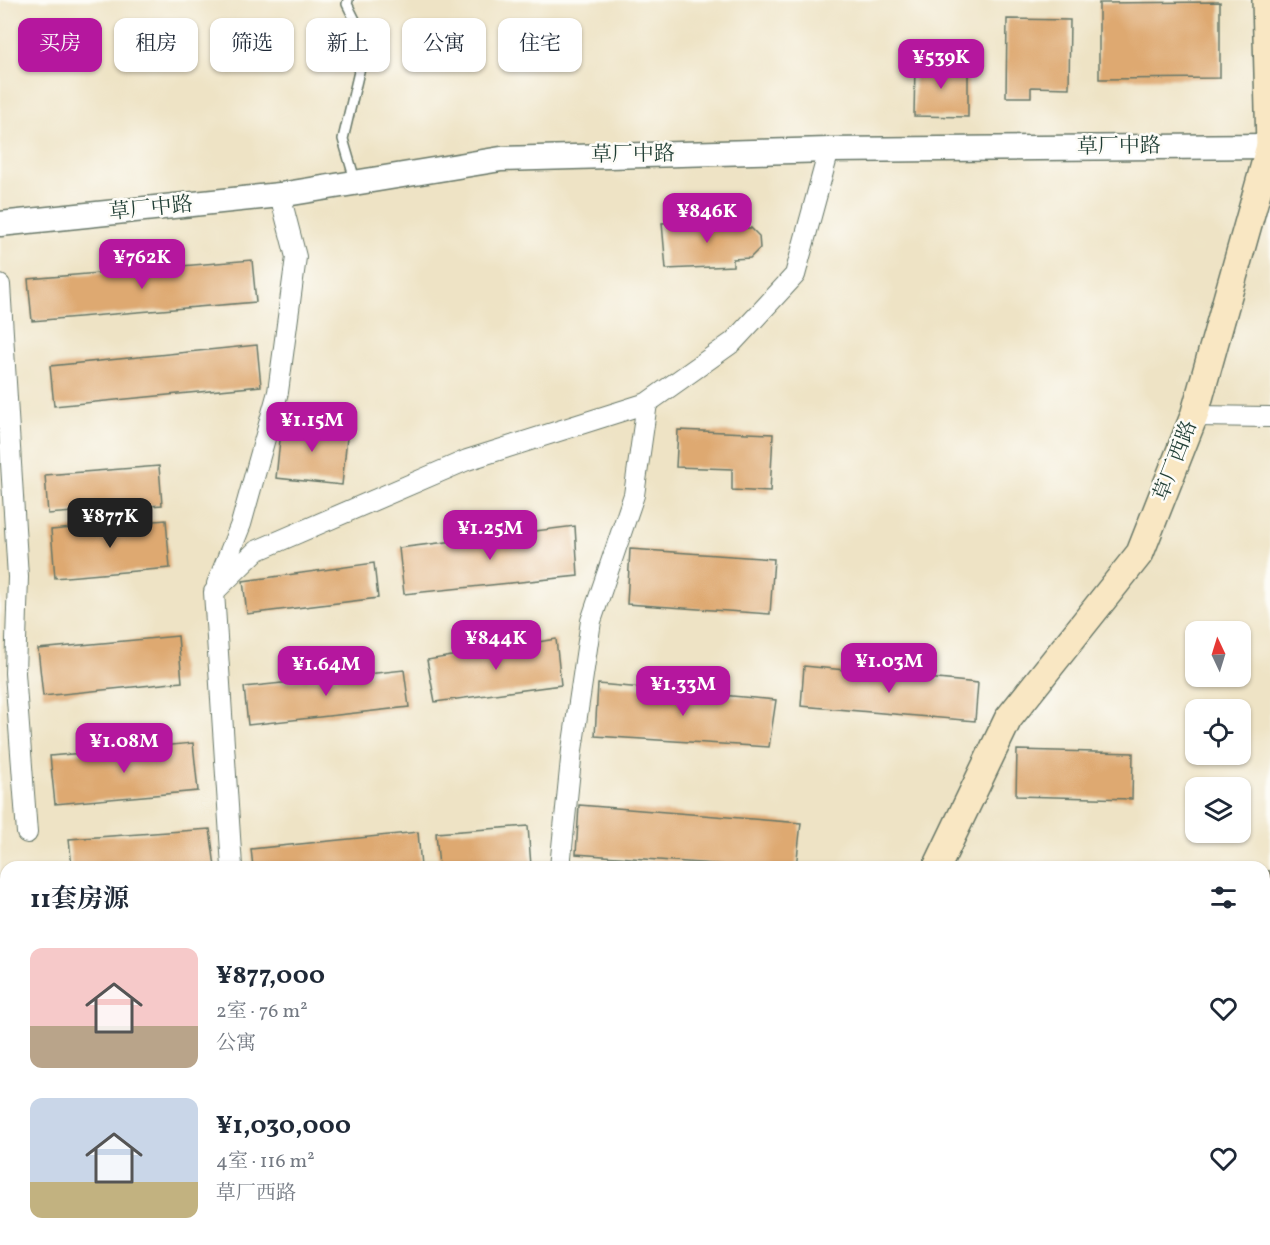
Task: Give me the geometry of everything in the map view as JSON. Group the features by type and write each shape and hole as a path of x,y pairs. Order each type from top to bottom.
{"main road":[{"name":"草厂西路","path":"940,861 1008,719 1140,553 1194,416 1270,146 1266,0"}],"street":[{"name":"草厂中路","path":"0,224 280,195 501,159 829,150 1270,146"},
{"path":"214,592 256,551 467,460 647,403 733,342 795,275 829,150"},
{"path":"232,861 214,592 241,524 278,392 296,257 280,195"},
{"path":"0,285 18,578 15,673 27,832"},
{"path":"561,861 572,750 591,621 634,495 647,403"},
{"path":"1194,416 1270,417"}],"lane":[{"path":"348,0 347,4 366,42 343,139 356,183"}],"building":[{"path":"1220,2 1220,78 1099,79 1099,3"},
{"path":"1007,19 1070,20 1069,88 1031,87 1031,97 1006,97"},
{"path":"915,64 968,64 968,117 914,116"},
{"path":"728,218 729,228 751,228 759,236 760,248 750,258 733,259 733,266 666,269 662,223"},
{"path":"252,260 256,302 32,321 28,279"},
{"path":"257,345 261,386 54,406 50,366"},
{"path":"282,421 348,428 342,485 276,478"},
{"path":"678,430 773,434 770,492 732,490 732,469 676,467"},
{"path":"159,466 162,505 48,514 45,475"},
{"path":"166,520 170,568 55,578 51,530"},
{"path":"575,526 578,576 404,594 399,548"},
{"path":"630,549 774,559 770,614 627,604"},
{"path":"374,563 378,598 247,614 243,581"},
{"path":"178,636 182,682 43,696 38,649"},
{"path":"556,639 561,685 435,702 427,660"},
{"path":"804,666 978,683 975,721 801,706"},
{"path":"404,670 409,707 248,725 244,687"},
{"path":"598,684 776,700 769,747 595,736"},
{"path":"193,743 198,791 55,804 50,756"},
{"path":"1017,750 1133,753 1132,799 1016,796"},
{"path":"579,805 801,823 797,861 672,861 576,854"},
{"path":"528,826 531,861 438,861 436,833"},
{"path":"210,829 214,861 71,861 69,839"},
{"path":"418,832 420,861 252,861 251,849"}]}
